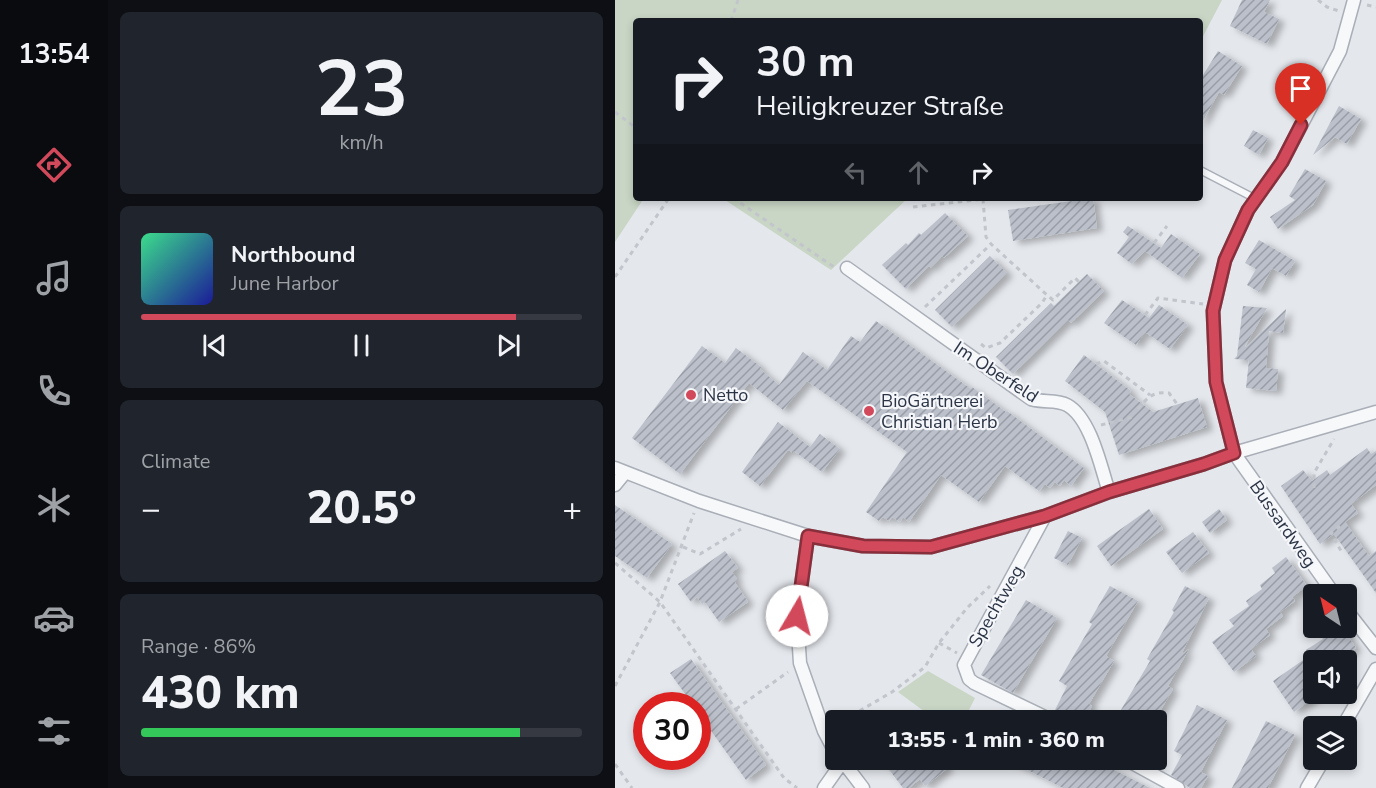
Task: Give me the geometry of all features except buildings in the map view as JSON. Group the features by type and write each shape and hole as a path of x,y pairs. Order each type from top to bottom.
{"street":[{"path":"1234,453 1216,382 1213,347 1215,306 1225,260 1248,210 1282,162 1340,51 1354,0"},
{"name":"Im Oberfeld","path":"847,268 1031,399 1042,403 1056,401 1070,406 1088,429 1109,492"},
{"path":"615,485 619,471 699,501 808,536 863,546 931,547 1045,516 1109,492 1376,412"},
{"name":"Bussardweg","path":"1234,453 1327,584"},
{"name":"Spechtweg","path":"1031,710 969,679 965,671 967,658 1045,516"},
{"path":"808,536 797,616 800,663 825,734"},
{"path":"1357,624 1376,648"},
{"path":"1349,716 1376,669"},
{"path":"824,788 833,770"},
{"path":"850,770 863,788"},
{"path":"1145,770 1178,788"},
{"path":"1307,788 1318,770"}],"lane":[{"path":"1203,173 1255,199"}],"path":[{"path":"732,18 738,0"},
{"path":"1318,0 1327,7 1349,13"},
{"path":"615,112 633,126"},
{"path":"615,277 667,201"},
{"path":"737,201 835,268 847,268"},
{"path":"913,207 966,201"},
{"path":"983,201 987,237 990,244 1047,296 1053,300 1075,278 1079,282"},
{"path":"1154,243 1167,226"},
{"path":"914,317 990,244"},
{"path":"986,348 1000,343 1047,296"},
{"path":"1145,315 1158,298 1215,306"},
{"path":"1096,364 1104,361 1149,395 1169,393 1177,404"},
{"path":"1138,410 1149,395"},
{"path":"1088,429 1133,417 1134,414"},
{"path":"1314,489 1314,473 1334,441 1334,425"},
{"path":"615,686 660,602 699,501"},
{"path":"683,547 700,554 742,528 748,517"},
{"path":"1340,526 1331,533 1341,551"},
{"path":"615,563 660,602 784,778 797,788"},
{"path":"862,710 893,693 925,667 939,643 967,608 990,586"},
{"path":"939,643 967,658"},
{"path":"736,709 800,663"},
{"path":"615,764 632,788"}],"green space":[{"path":"615,0 1222,0 1203,36 1203,18 633,18 633,201 642,201 615,242"},
{"path":"727,201 905,201 831,270"},
{"path":"928,671 975,698 969,710 922,710 898,692"}],"place":[{"name":"Netto","path":"691,395"},
{"name":"BioGärtnerei Christian Herb","path":"869,411"}],"route":[{"path":"797,616 808,536 863,546 931,547 1045,516 1109,492 1234,453 1216,382 1213,311 1225,260 1248,210 1282,162 1301,125"}]}
